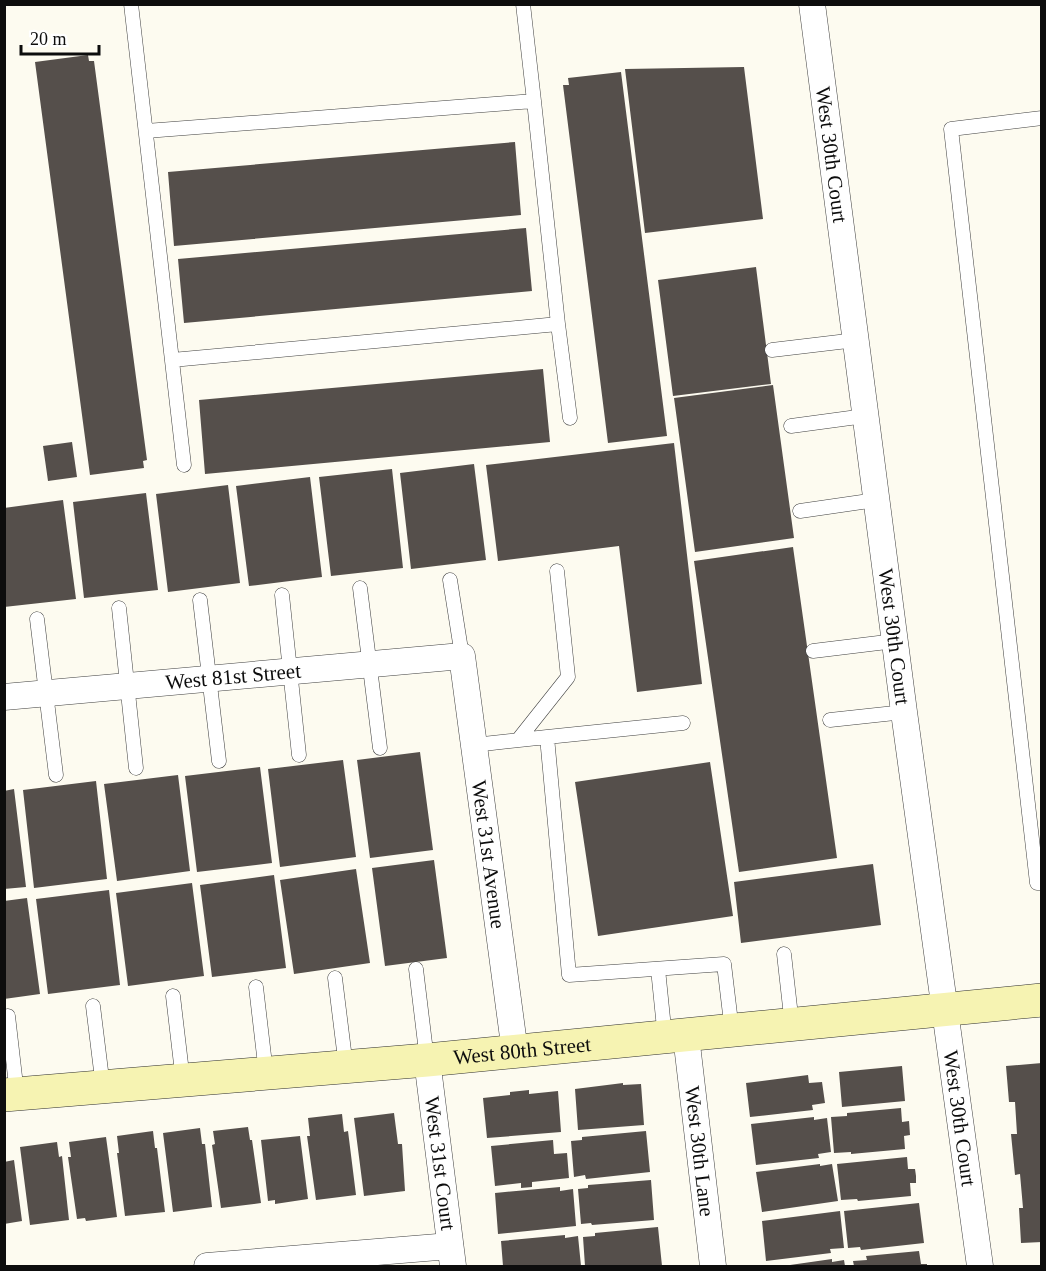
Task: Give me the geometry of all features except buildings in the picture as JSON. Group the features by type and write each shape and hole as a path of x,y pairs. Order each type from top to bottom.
{"street":[{"name":"West 30th Court","path":"812,4 904,712 980,1266"},
{"name":"West 81st Street","path":"4,697 462,656"},
{"name":"West 31st Avenue","path":"462,656 515,1052"},
{"name":"West 80th Street","path":"11,1095 515,1052 1041,1000"},
{"name":"West 30th Lane","path":"675,1037 713,1266"},
{"name":"West 31st Court","path":"427,1060 451,1256"},
{"path":"207,1266 451,1256"}],"lane":[{"path":"131,4 184,465"},
{"path":"523,4 570,418"},
{"path":"146,131 534,100"},
{"path":"1041,118 951,129 1037,883 1041,883"},
{"path":"172,360 558,324"},
{"path":"772,350 856,340"},
{"path":"791,426 865,416"},
{"path":"800,511 876,500"},
{"path":"518,740 568,677 557,571"},
{"path":"450,580 462,656"},
{"path":"360,588 380,748"},
{"path":"282,595 299,755"},
{"path":"200,600 219,761"},
{"path":"119,608 136,768"},
{"path":"37,619 56,775"},
{"path":"813,651 895,641"},
{"path":"830,720 904,712"},
{"path":"474,745 683,723"},
{"path":"547,737 569,975 724,964 732,1031"},
{"path":"784,954 792,1025"},
{"path":"416,969 427,1060"},
{"path":"658,969 675,1037"},
{"path":"335,978 346,1067"},
{"path":"256,987 266,1073"},
{"path":"173,996 183,1080"},
{"path":"93,1006 103,1087"},
{"path":"8,1016 11,1095"}]}
